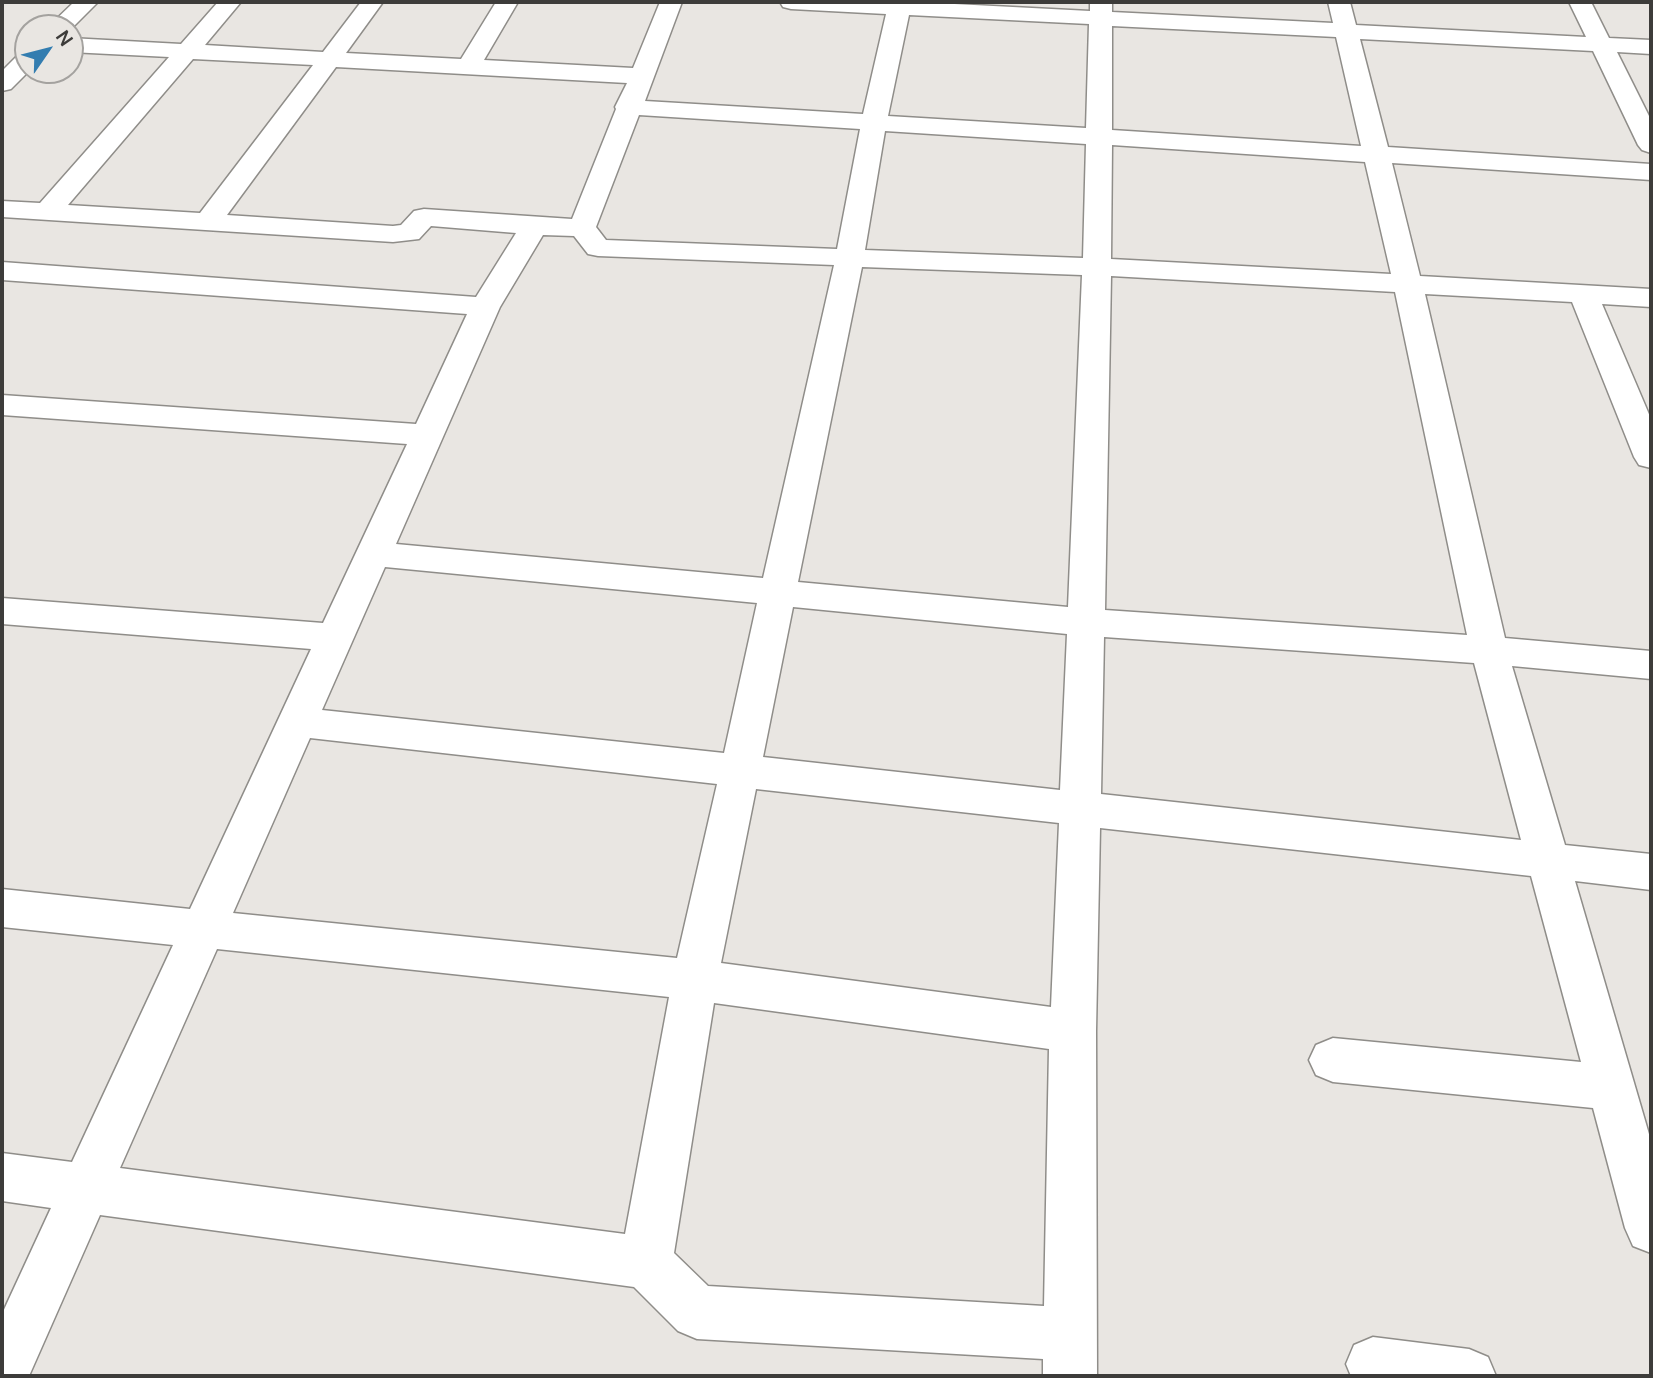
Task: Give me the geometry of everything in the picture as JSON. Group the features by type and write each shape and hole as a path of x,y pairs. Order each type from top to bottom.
{"street":[{"path":"74,14 87,2"},
{"path":"47,212 230,2"},
{"path":"208,222 372,2"},
{"path":"469,66 507,2"},
{"path":"582,228 627,107 671,2"},
{"path":"790,2 1101,10 1346,30 1651,47"},
{"path":"1339,2 1408,284 1489,650 1651,1228"},
{"path":"1580,2 1651,145"},
{"path":"646,1263 695,980 850,257 899,5"},
{"path":"2,1177 646,1263 697,1312 1070,1355 1073,1031 1097,267 1101,10"},
{"path":"84,46 640,76"},
{"path":"2,84 14,64"},
{"path":"627,107 1651,172"},
{"path":"2,209 393,234 408,233 424,217 582,228 598,248 1097,267 1651,298"},
{"path":"2,1374 485,307 534,226"},
{"path":"2,271 485,307"},
{"path":"1583,294 1651,457"},
{"path":"2,405 428,435"},
{"path":"375,554 1086,622 1489,650 1651,665"},
{"path":"2,611 334,637"},
{"path":"298,722 1651,872"},
{"path":"2,908 695,980 1073,1031"},
{"path":"1333,1060 1612,1087"},
{"path":"1373,1364 1469,1376"}]}
